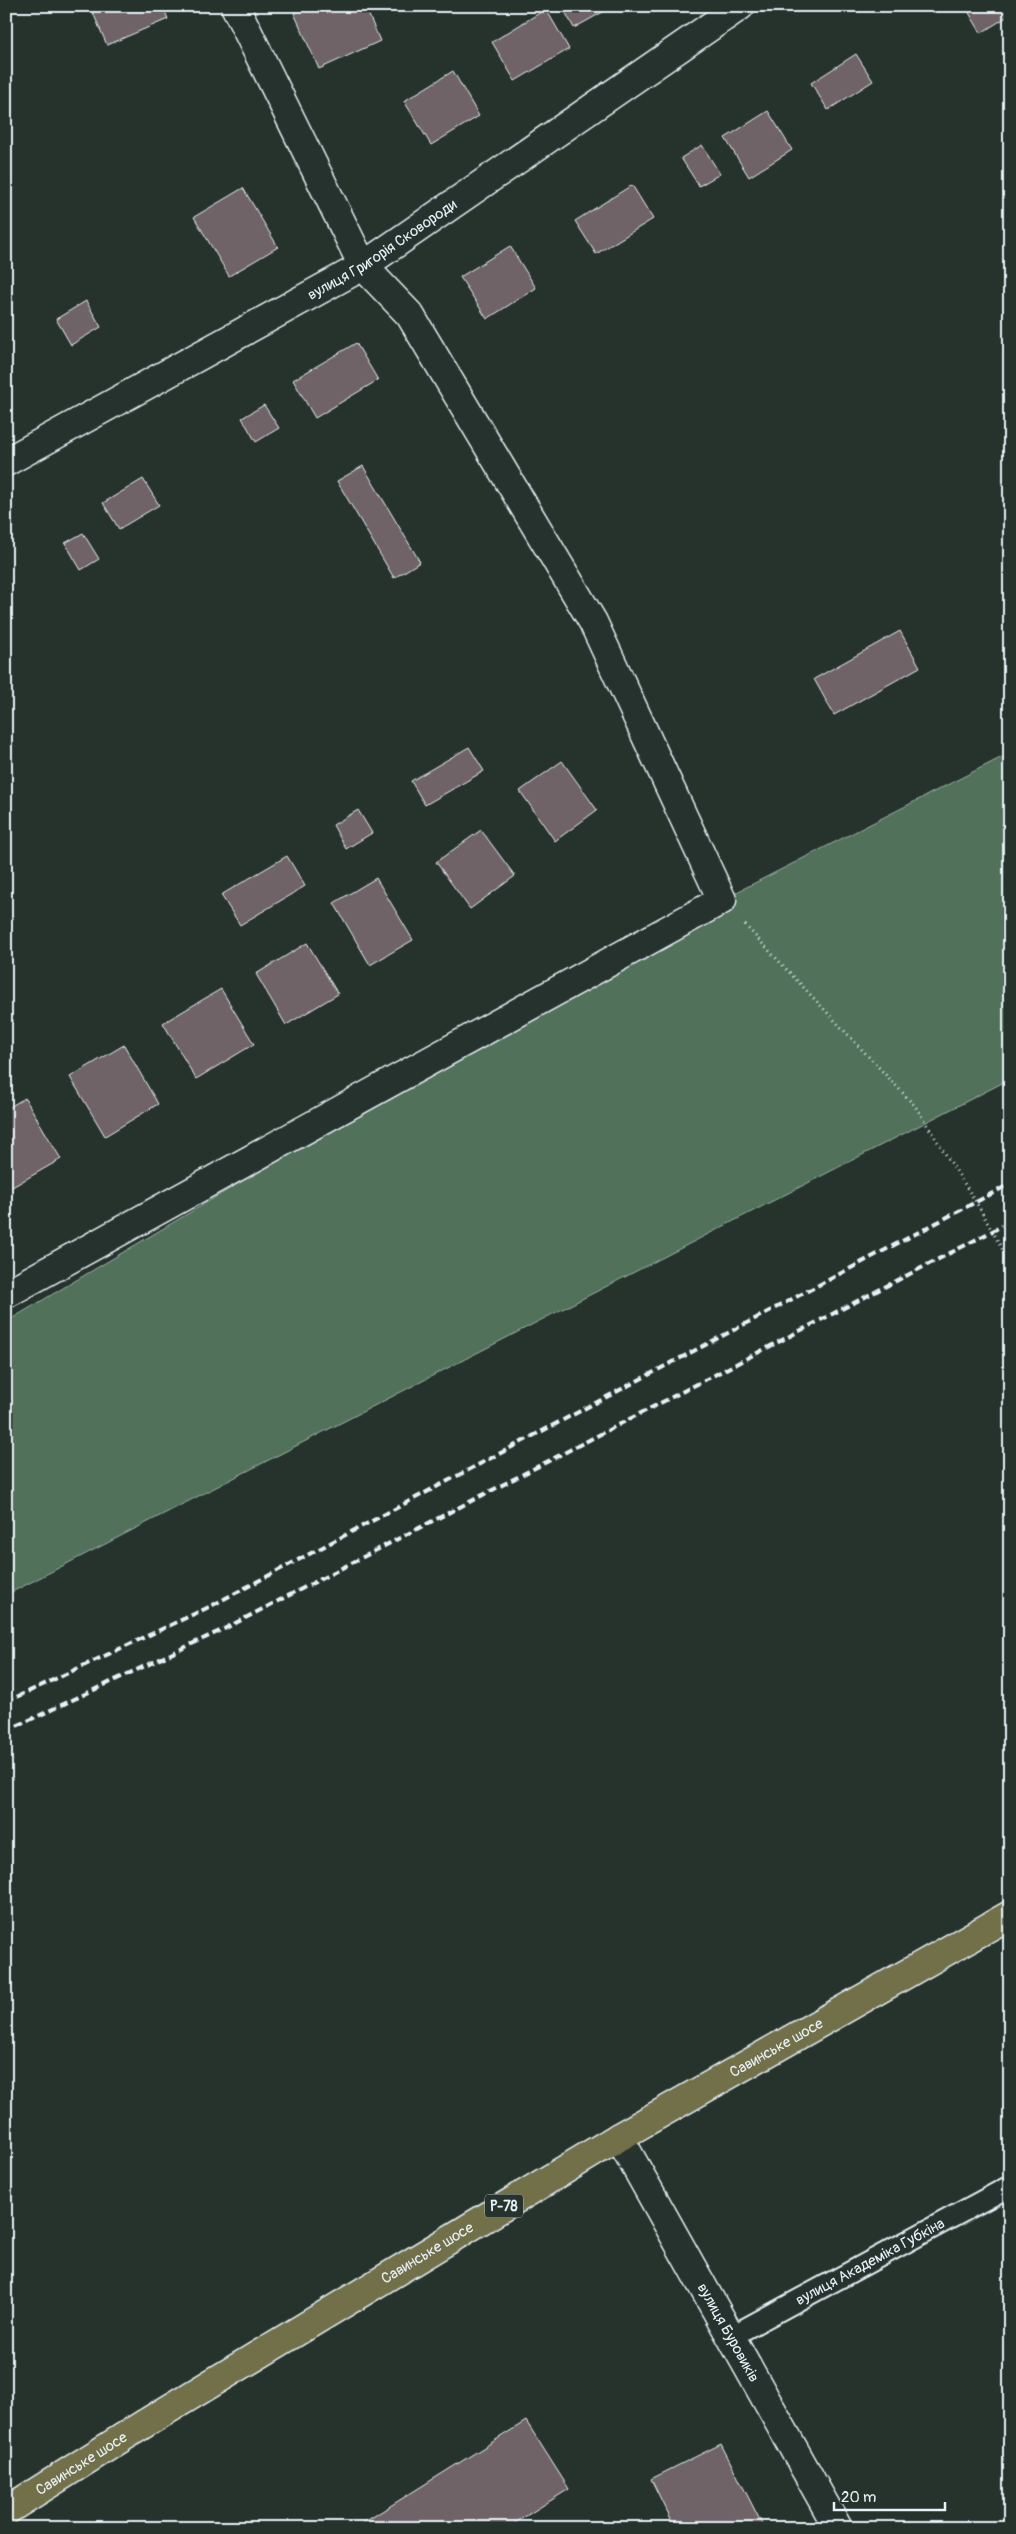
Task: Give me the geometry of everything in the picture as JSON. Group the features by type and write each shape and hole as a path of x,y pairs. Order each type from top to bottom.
{"main road":[{"name":"Савинське шосе","path":"6,2511 152,2419 618,2137 1010,1915"}],"street":[{"path":"6,1294 722,900 593,622 410,315 363,266 235,6"},
{"name":"вулиця Григорія Сковороди","path":"6,462 363,266 740,6"},
{"name":"вулиця Буровиків","path":"618,2137 838,2528"}],"lane":[{"name":"вулиця Академіка Губкіна","path":"730,2337 1010,2186"}],"path":[{"path":"722,900 915,1106 976,1202 1010,1263"}],"green space":[{"path":"1010,753 1010,1079 6,1595 6,1322 674,924"}],"building":[{"path":"90,6 163,6 168,19 107,45"},
{"path":"309,6 365,6 380,41 319,69 294,13"},
{"path":"562,6 609,6 610,8 574,28"},
{"path":"965,6 1010,6 1010,15 981,33"},
{"path":"546,9 569,49 515,81 492,42"},
{"path":"856,54 873,81 828,110 811,83"},
{"path":"453,71 479,116 431,145 404,101"},
{"path":"768,111 792,150 749,177 725,138"},
{"path":"702,145 720,174 699,186 681,158"},
{"path":"632,185 653,219 596,254 575,221"},
{"path":"243,188 278,247 229,276 194,217"},
{"path":"510,246 536,288 487,319 460,277"},
{"path":"86,301 101,327 71,345 56,319"},
{"path":"356,343 378,380 315,418 293,380"},
{"path":"264,405 279,428 256,442 242,418"},
{"path":"363,466 420,562 394,578 337,481"},
{"path":"143,479 159,505 119,529 103,503"},
{"path":"83,533 99,559 81,570 65,543"},
{"path":"900,631 920,667 834,715 814,679"},
{"path":"469,747 484,771 425,805 411,781"},
{"path":"562,761 597,810 555,841 520,791"},
{"path":"358,810 372,833 346,849 333,825"},
{"path":"481,830 515,876 470,909 436,862"},
{"path":"287,856 305,886 240,925 221,895"},
{"path":"376,878 413,940 370,965 334,903"},
{"path":"307,943 338,994 286,1025 256,974"},
{"path":"221,989 254,1044 196,1079 163,1023"},
{"path":"124,1045 158,1104 105,1136 70,1077"},
{"path":"25,1098 61,1159 7,1190 6,1109"},
{"path":"526,2421 569,2489 507,2528 355,2528"},
{"path":"721,2444 764,2528 675,2528 651,2479"}],"railway":[{"path":"6,1702 209,1607 1010,1184"},
{"path":"6,1731 224,1629 1010,1222"}]}
